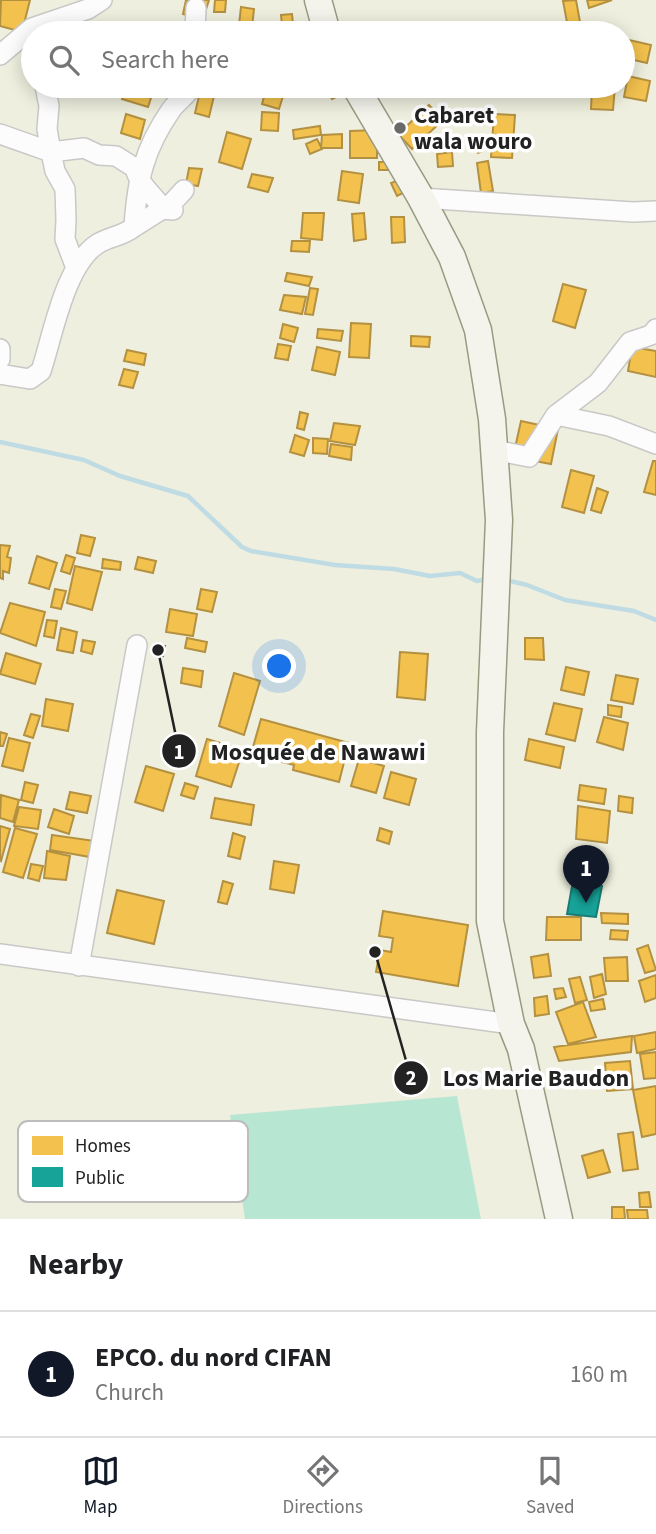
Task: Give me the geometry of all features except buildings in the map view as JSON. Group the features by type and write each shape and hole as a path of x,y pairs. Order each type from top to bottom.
{"street":[{"path":"59,21 102,0"},
{"path":"318,0 324,21"},
{"path":"195,21 196,8"},
{"path":"0,55 21,37"},
{"path":"47,98 47,130 51,152 55,171 65,189 65,239 76,268"},
{"path":"134,227 141,167 166,118 181,98"},
{"path":"362,98 452,257 478,330 492,419 499,520 490,732 490,922 511,1024 521,1049 559,1219"},
{"path":"0,134 51,152 84,148 99,155 117,156 135,168 138,181 168,210"},
{"path":"0,374 30,379 41,371 69,281 80,259 100,242 122,236 168,210 184,190"},
{"path":"421,198 633,212 656,211"},
{"path":"494,450 529,457 556,415 598,383 630,342 651,335 656,329"},
{"path":"0,349 0,359"},
{"path":"556,415 609,426 656,444"},
{"path":"79,966 137,645"},
{"path":"0,954 511,1024"}],"green space":[{"path":"0,0 656,0 656,1219 0,1219"},
{"path":"457,1096 481,1219 245,1219 243,1202 248,1202 248,1121 231,1121 230,1115"}],"waterway":[{"path":"0,442 84,460 120,476 188,496 242,547 251,551 335,565 394,569 430,576 460,573 477,581 487,579"},
{"path":"506,580 565,600 634,611 656,620"}],"place":[{"name":"Cabaret wala wouro","path":"400,128"},
{"name":"Mosquée de Nawawi","path":"158,650"},
{"name":"EPCO. du nord CIFAN","path":"586,903"},
{"name":"Los Marie Baudon","path":"375,952"}]}
